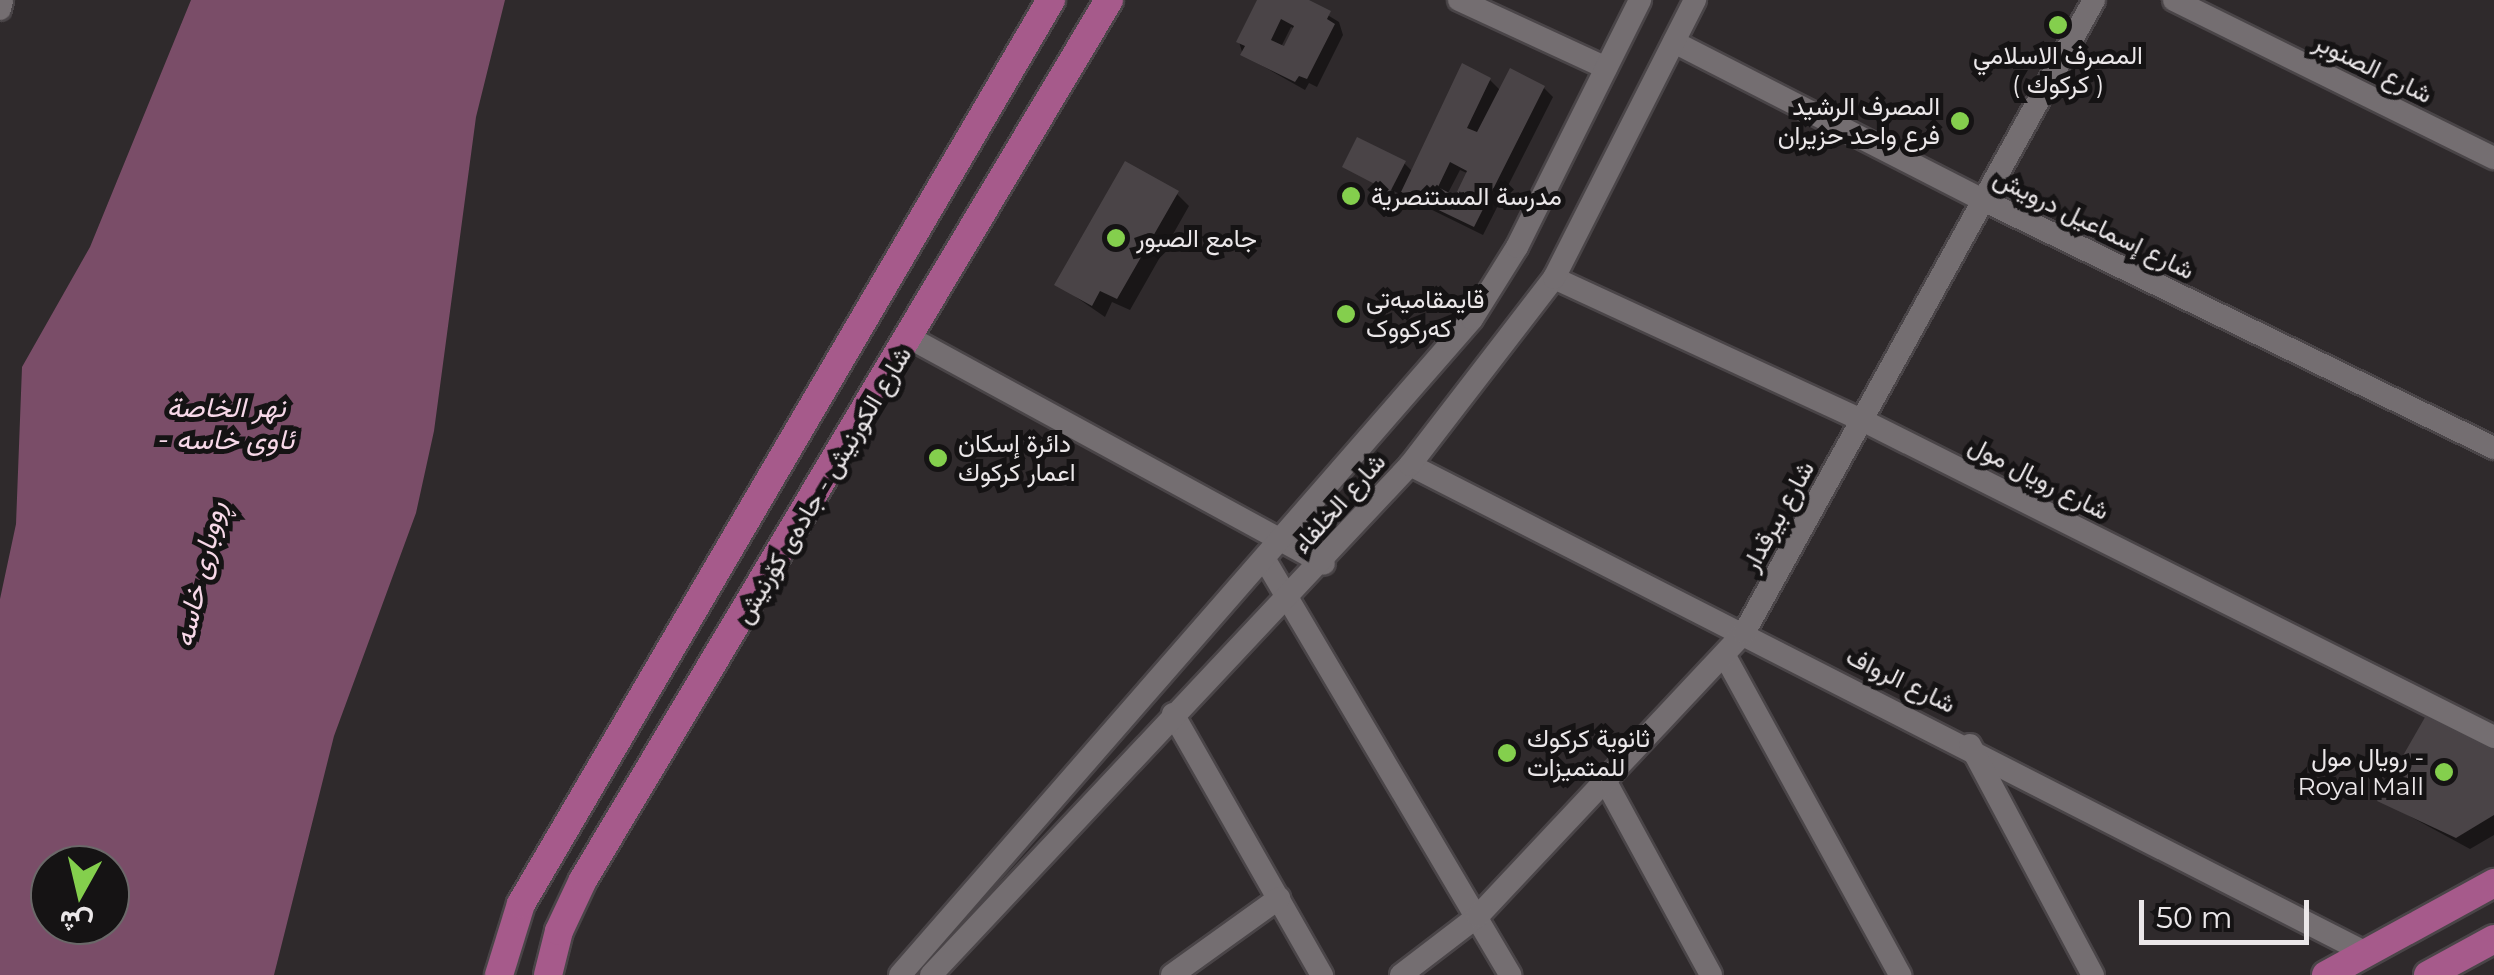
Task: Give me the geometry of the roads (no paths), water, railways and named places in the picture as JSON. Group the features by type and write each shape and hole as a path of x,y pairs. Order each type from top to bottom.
{"main road":[{"name":"شارع الكورنيش - جادەی کۆرنیش","path":"500,975 521,904 1050,0"},
{"name":"شارع الكورنيش - جادەی کۆرنیش","path":"548,975 559,931 583,880 912,339 1109,0"},
{"path":"632,713 670,735"},
{"path":"2326,975 2494,883"},
{"path":"2428,975 2494,939"}],"street":[{"path":"0,9 2,0"},
{"path":"1459,0 1606,68"},
{"path":"900,975 1266,560 1472,319 1518,248 1640,0"},
{"name":"شارع الخلفاء","path":"933,974 1173,714 1324,564 1410,465 1554,278 1695,0"},
{"name":"شارع بيرقدار","path":"1401,975 1478,916 1726,658 1744,634 2094,0"},
{"name":"شارع الصنوبر","path":"2174,0 2494,158"},
{"name":"شارع إسماعيل درويش","path":"1674,42 1983,200 2494,448"},
{"name":"شارع رويال مول","path":"1554,278 1862,420 2494,738"},
{"path":"912,339 1324,564"},
{"name":"شارع الرواف","path":"1410,465 1970,746 2364,952"},
{"path":"1266,560 1510,975"},
{"path":"1726,658 1900,975"},
{"path":"1173,714 1322,975"},
{"path":"1970,746 2094,975"},
{"path":"1607,784 1711,975"},
{"path":"1172,975 1279,898"}],"water":[{"name":"نهر الخاصة - ئاوی خاسە","path":"191,0 505,0 476,117 434,431 416,513 334,736 274,975 0,975 0,599 16,524 22,367 90,247"}],"place":[{"name":"المصرف الاسلامي ( كركوك )","path":"2058,25"},
{"name":"المصرف الرشید فرع واحد حزیران","path":"1960,121"},
{"name":"مدرسة المستنصرية","path":"1351,196"},
{"name":"جامع الصبور","path":"1116,238"},
{"name":"قایمقامیەتی کەرکووک","path":"1346,314"},
{"name":"دائرة إسكان اعمار كركوك","path":"938,458"},
{"name":"ثانوية كركوك للمتميزات","path":"1507,753"},
{"name":"رويال مول - Royal Mall","path":"2444,772"}],"water label":[{"name":"ڕووباری خاسە","path":"199,574"}]}
